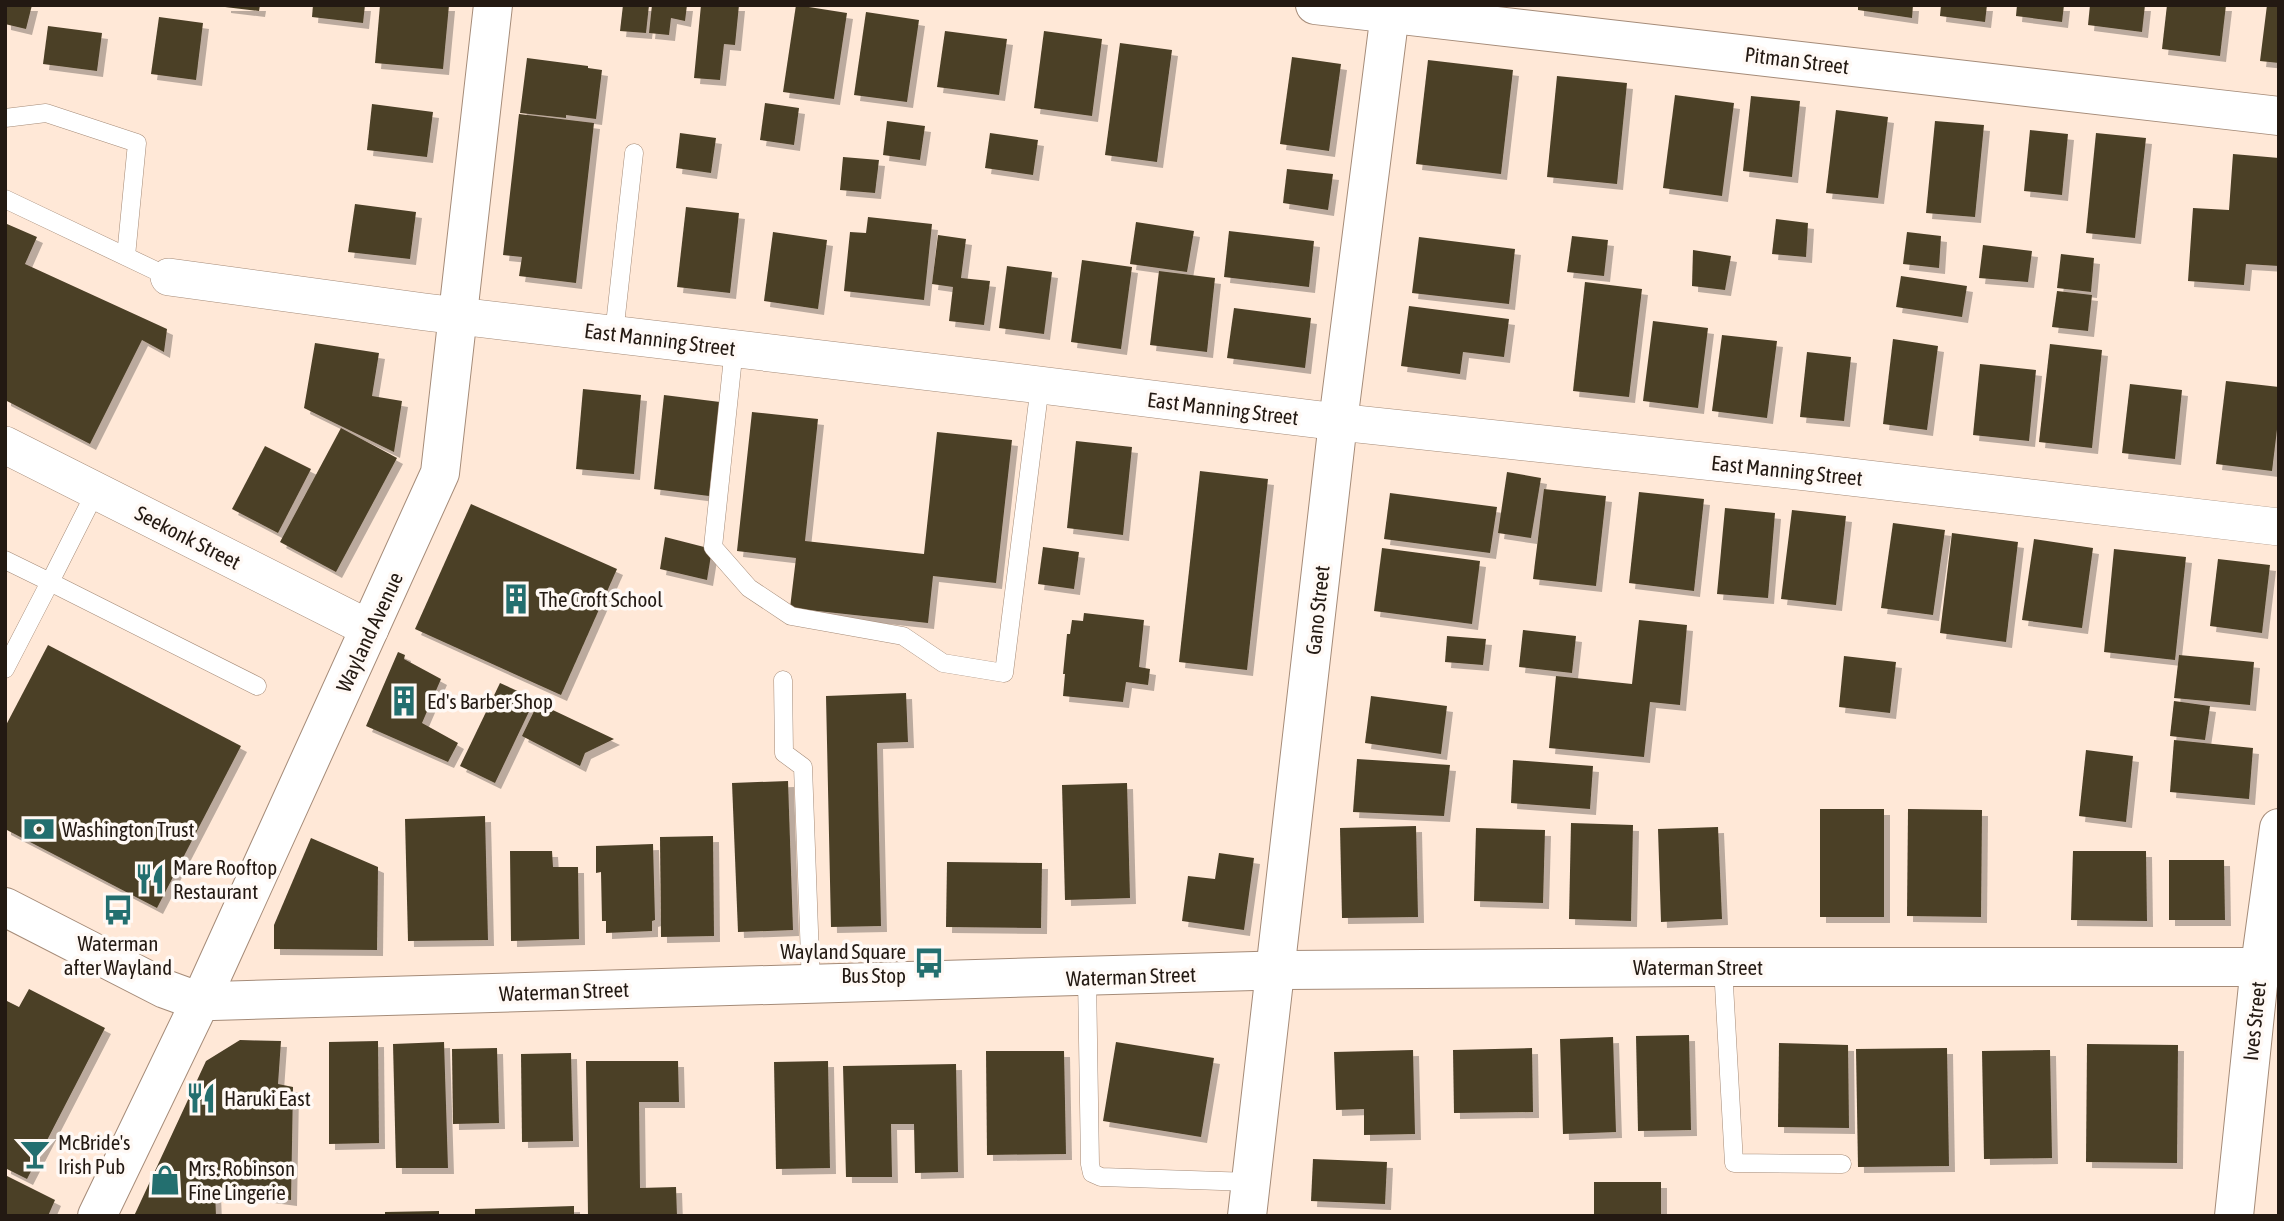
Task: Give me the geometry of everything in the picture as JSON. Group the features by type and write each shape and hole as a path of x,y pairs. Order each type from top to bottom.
{"main road":[{"name":"Wayland Avenue","path":"97,1216 201,1000 440,473 493,5"},
{"name":"Pitman Street","path":"1315,5 1390,10 2279,116"},
{"name":"Gano Street","path":"1249,1199 1338,422 1390,10"},
{"name":"Ives Street","path":"2234,1216 2269,967 2279,828"},
{"name":"Waterman Street","path":"5,907 165,989 201,1000 1308,970 2269,967"}],"street":[{"name":"East Manning Street","path":"169,277 458,316 1338,422 2279,527"},
{"name":"Seekonk Street","path":"5,445 370,629"}],"lane":[{"path":"5,118 46,113 136,143 126,256"},
{"path":"614,334 634,153"},
{"path":"5,199 169,277"},
{"path":"734,348 713,547 749,588 791,616 902,636 943,663 1004,673 1040,385"},
{"path":"5,669 96,491"},
{"path":"5,560 257,686"},
{"path":"783,680 785,753 803,768 811,985"},
{"path":"1723,967 1734,1163 1842,1164"},
{"path":"1087,977 1092,1173 1101,1177 1249,1199"}],"building":[{"path":"5,5 32,5 26,29 5,24"},
{"path":"225,5 260,5 259,11"},
{"path":"313,5 365,5 363,23 312,17"},
{"path":"380,5 449,5 443,69 375,63"},
{"path":"623,5 649,5 646,33 620,31"},
{"path":"652,5 687,5 685,21 671,18 669,35 649,33"},
{"path":"701,5 739,5 735,45 724,44 720,80 694,78"},
{"path":"796,5 847,13 834,99 783,92"},
{"path":"1858,5 1913,5 1912,18 1858,10"},
{"path":"1941,5 1987,5 1985,22 1940,16"},
{"path":"2017,5 2064,5 2062,22 2016,16"},
{"path":"2090,5 2145,5 2142,32 2088,25"},
{"path":"2167,5 2226,5 2220,56 2162,49"},
{"path":"2267,5 2279,5 2279,63 2260,61"},
{"path":"866,12 919,20 907,102 854,95"},
{"path":"159,17 203,23 196,80 151,74"},
{"path":"48,26 102,33 97,71 43,64"},
{"path":"945,31 1007,39 999,95 937,87"},
{"path":"1044,31 1102,39 1092,116 1034,108"},
{"path":"1120,43 1172,50 1157,162 1105,155"},
{"path":"1292,57 1341,64 1329,151 1280,144"},
{"path":"527,58 602,70 596,119 520,113"},
{"path":"1428,60 1513,70 1501,174 1416,164"},
{"path":"1557,76 1627,83 1617,184 1547,177"},
{"path":"1675,95 1734,103 1722,196 1663,188"},
{"path":"1751,96 1800,101 1792,177 1743,171"},
{"path":"765,103 799,108 794,145 760,140"},
{"path":"372,104 433,112 427,157 367,150"},
{"path":"1836,110 1888,117 1878,198 1826,193"},
{"path":"519,114 594,123 576,283 519,276 522,257 503,255"},
{"path":"887,121 925,126 920,160 883,155"},
{"path":"1935,121 1984,125 1975,217 1926,213"},
{"path":"2030,130 2068,134 2062,195 2024,191"},
{"path":"680,133 716,138 711,173 676,168"},
{"path":"990,133 1038,140 1033,175 985,168"},
{"path":"2096,133 2146,138 2135,238 2086,233"},
{"path":"2233,154 2279,158 2279,266 2246,264 2244,285 2188,281 2193,208 2229,210"},
{"path":"843,157 879,160 875,193 840,190"},
{"path":"1287,169 1333,174 1328,210 1283,203"},
{"path":"355,204 416,212 410,259 348,252"},
{"path":"686,207 739,213 730,293 677,287"},
{"path":"868,217 932,224 924,300 844,291 850,232 866,233"},
{"path":"1776,219 1808,223 1806,257 1772,254"},
{"path":"1136,222 1194,231 1187,272 1130,264"},
{"path":"7,224 37,237 25,264 167,329 164,352 142,340 90,444 5,400"},
{"path":"1229,231 1314,241 1309,287 1224,277"},
{"path":"773,232 827,240 818,309 764,301"},
{"path":"1907,232 1941,236 1939,268 1903,264"},
{"path":"938,235 966,239 961,278 990,281 984,325 949,321 953,287 932,284"},
{"path":"1572,236 1608,240 1604,276 1567,272"},
{"path":"1419,237 1515,249 1509,304 1412,293"},
{"path":"1983,245 2032,251 2028,282 1979,278"},
{"path":"1693,250 1731,256 1725,290 1692,286"},
{"path":"2061,254 2094,258 2091,292 2057,288"},
{"path":"1082,260 1132,267 1121,349 1071,342"},
{"path":"1007,266 1052,272 1044,334 999,328"},
{"path":"1159,271 1215,278 1207,352 1150,345"},
{"path":"1901,276 1967,286 1962,317 1896,307"},
{"path":"1585,282 1642,289 1629,397 1573,391"},
{"path":"2057,291 2092,295 2088,331 2052,327"},
{"path":"1409,306 1509,319 1504,357 1463,352 1460,374 1401,366"},
{"path":"1234,308 1311,318 1305,368 1227,358"},
{"path":"1653,321 1708,328 1698,408 1643,401"},
{"path":"1722,335 1777,341 1767,418 1712,411"},
{"path":"1893,339 1938,346 1927,430 1883,424"},
{"path":"315,343 379,353 372,396 402,401 394,452 304,408"},
{"path":"2050,344 2102,350 2092,448 2039,442"},
{"path":"1807,352 1851,357 1844,421 1800,417"},
{"path":"1980,364 2036,370 2029,441 1973,435"},
{"path":"2226,381 2279,387 2279,413 2272,471 2216,464"},
{"path":"2130,384 2182,390 2175,459 2122,453"},
{"path":"583,389 641,395 634,474 576,469"},
{"path":"664,395 720,402 709,496 654,489"},
{"path":"752,412 818,419 805,541 924,554 937,432 1012,440 996,583 933,576 928,623 790,608 796,558 737,551"},
{"path":"341,428 397,458 336,572 280,542"},
{"path":"1076,441 1132,447 1123,535 1067,528"},
{"path":"265,446 311,469 278,533 232,509"},
{"path":"1200,471 1268,479 1247,670 1179,662"},
{"path":"1507,472 1541,478 1531,538 1498,533"},
{"path":"1544,489 1606,496 1596,586 1533,579"},
{"path":"1639,492 1704,499 1694,591 1629,583"},
{"path":"1390,493 1497,507 1490,553 1384,539"},
{"name":"The Croft School","path":"471,504 617,569 561,695 415,629"},
{"path":"1725,508 1775,513 1768,598 1717,594"},
{"path":"1792,510 1846,516 1836,605 1781,599"},
{"path":"1893,523 1945,530 1933,615 1881,608"},
{"path":"1952,533 2018,542 2006,642 1940,633"},
{"path":"665,537 712,549 707,580 660,569"},
{"path":"2034,539 2093,548 2082,628 2022,620"},
{"path":"1043,547 1079,552 1074,589 1038,584"},
{"path":"1382,548 1480,561 1472,624 1374,611"},
{"path":"2114,549 2186,557 2175,660 2104,652"},
{"path":"2218,559 2270,565 2262,633 2210,626"},
{"path":"1084,613 1144,620 1139,667 1150,669 1148,685 1126,682 1123,702 1063,696 1067,634 1070,634 1072,620 1083,621"},
{"path":"1639,620 1687,625 1680,705 1650,702 1644,757 1549,748 1556,676 1632,684"},
{"path":"1523,630 1576,636 1572,673 1519,667"},
{"path":"1447,636 1486,639 1483,665 1445,662"},
{"path":"48,645 241,746 157,908 5,829 5,727"},
{"name":"Ed's Barber Shop","path":"398,652 405,655 404,659 441,679 422,723 458,743 448,762 366,726"},
{"path":"2179,655 2254,662 2250,705 2174,698"},
{"path":"1844,656 1896,662 1890,713 1839,707"},
{"path":"500,683 535,699 495,783 460,766"},
{"path":"906,693 908,742 877,743 881,926 831,927 826,696"},
{"path":"1371,696 1447,706 1441,754 1365,743"},
{"path":"2174,701 2210,706 2205,740 2170,736"},
{"path":"538,703 614,739 585,753 580,766 522,736"},
{"path":"2174,740 2253,748 2249,799 2170,792"},
{"path":"2086,750 2133,756 2126,822 2079,816"},
{"path":"1357,759 1450,765 1444,816 1353,812"},
{"path":"1513,760 1593,766 1590,809 1511,803"},
{"path":"788,781 793,930 738,932 732,783"},
{"path":"1127,783 1130,898 1065,900 1062,785"},
{"path":"1820,809 1884,809 1884,917 1820,917"},
{"path":"1908,809 1982,810 1981,917 1907,916"},
{"path":"485,816 488,940 408,941 405,819"},
{"path":"1571,823 1633,825 1631,921 1569,919"},
{"path":"1416,826 1418,917 1342,918 1340,828"},
{"path":"1718,827 1722,919 1661,922 1658,829"},
{"path":"1476,828 1545,830 1543,903 1474,901"},
{"path":"713,836 714,936 661,937 660,837"},
{"path":"311,838 378,867 377,950 274,949 274,925"},
{"path":"653,844 655,920 652,921 652,931 606,933 606,921 602,921 601,872 596,873 596,846"},
{"path":"510,851 552,851 553,867 578,867 579,939 511,941"},
{"path":"2073,851 2146,851 2147,921 2071,920"},
{"path":"1219,853 1254,858 1244,930 1182,921 1188,876 1215,879"},
{"path":"2169,860 2224,860 2225,920 2169,920"},
{"path":"947,862 1042,863 1041,928 946,927"},
{"path":"29,989 105,1028 27,1179 5,1168 5,1000 19,1007"},
{"path":"1689,1035 1691,1130 1638,1131 1636,1036"},
{"path":"1613,1037 1616,1132 1563,1134 1560,1039"},
{"path":"240,1040 281,1041 278,1084 293,1087 291,1200 215,1190 216,1216 134,1216 206,1061"},
{"path":"378,1041 379,1143 329,1144 329,1042"},
{"path":"444,1042 448,1168 396,1168 393,1044"},
{"path":"1116,1042 1214,1058 1201,1137 1103,1121"},
{"path":"1779,1043 1848,1045 1849,1128 1778,1127"},
{"path":"2087,1044 2178,1045 2177,1163 2086,1162"},
{"path":"497,1048 499,1123 453,1124 452,1049"},
{"path":"1532,1048 1533,1112 1454,1113 1453,1050"},
{"path":"1947,1048 1949,1166 1858,1167 1856,1049"},
{"path":"1413,1050 1415,1134 1364,1135 1364,1109 1336,1110 1334,1052"},
{"path":"2050,1050 2052,1158 1984,1159 1982,1051"},
{"path":"986,1051 1064,1051 1066,1154 987,1155"},
{"path":"571,1053 573,1141 522,1142 521,1054"},
{"path":"586,1061 678,1061 679,1102 639,1102 640,1188 676,1187 677,1216 588,1216"},
{"path":"828,1061 830,1168 776,1169 774,1062"},
{"path":"956,1064 958,1172 915,1173 914,1124 891,1124 892,1177 846,1177 843,1066"},
{"path":"1313,1159 1387,1162 1385,1204 1311,1201"},
{"path":"5,1175 55,1200 48,1216 5,1216"},
{"path":"1594,1182 1661,1182 1661,1215 1594,1216"},
{"path":"574,1206 574,1216 475,1216 475,1209"},
{"path":"439,1211 439,1216 385,1216 385,1212"}],"place":[{"name":"The Croft School","path":"516,599"},
{"name":"Ed's Barber Shop","path":"404,701"},
{"name":"Washington Trust","path":"39,829"},
{"name":"Mare Rooftop Restaurant","path":"150,879"},
{"name":"Waterman after Wayland","path":"118,910"},
{"name":"Wayland Square Bus Stop","path":"929,963"},
{"name":"Haruki East","path":"201,1098"},
{"name":"McBride's Irish Pub","path":"35,1154"},
{"name":"Mrs. Robinson Fine Lingerie","path":"165,1180"}]}
